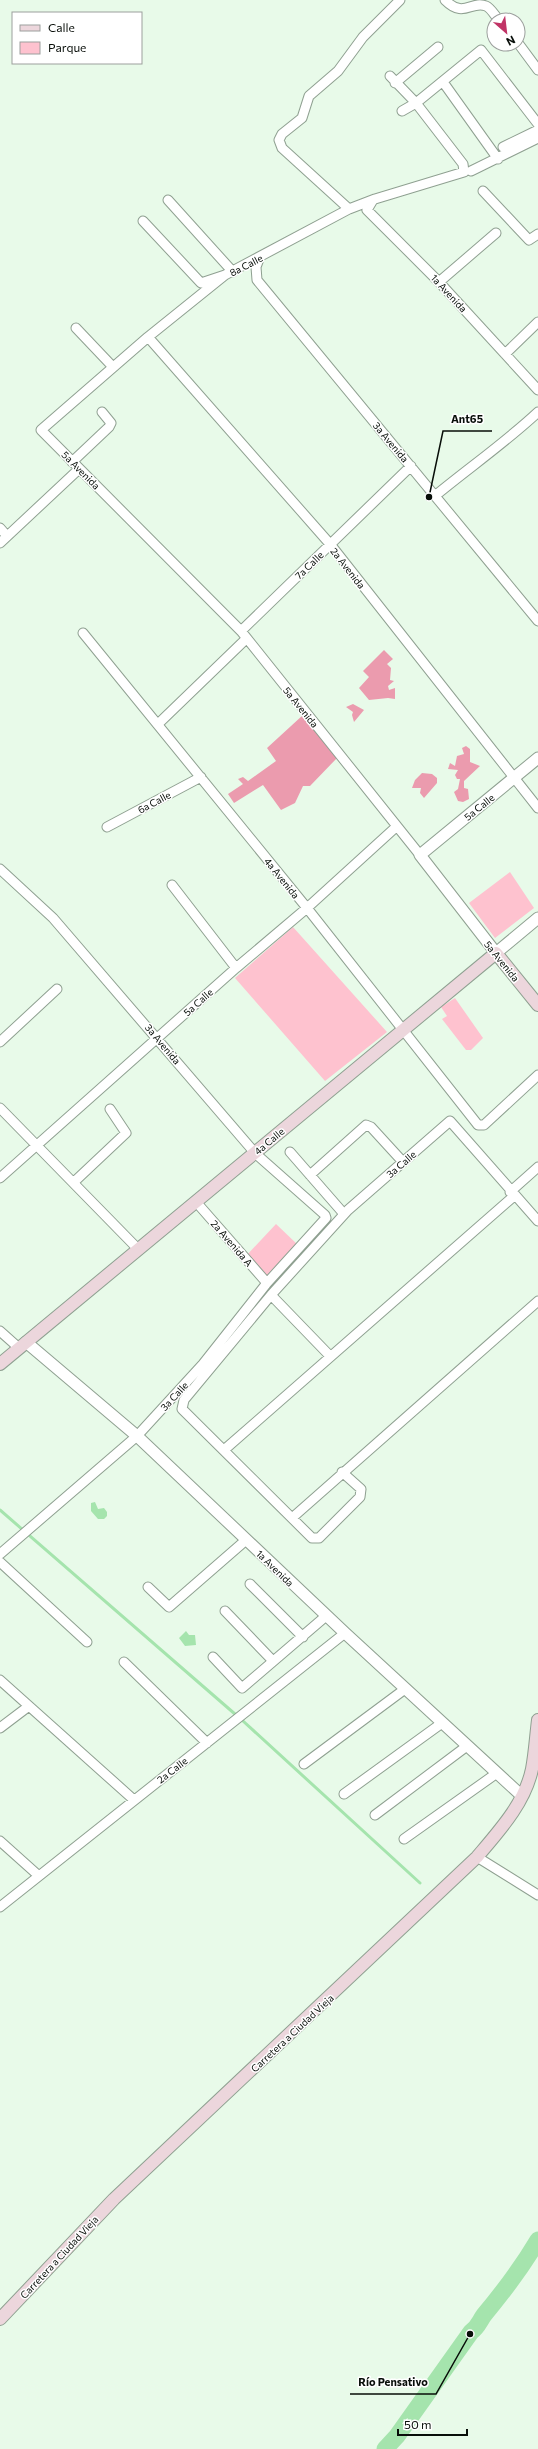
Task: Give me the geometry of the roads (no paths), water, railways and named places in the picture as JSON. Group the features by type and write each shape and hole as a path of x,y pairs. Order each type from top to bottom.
{"main road":[{"name":"5a Avenida","path":"496,953 538,1005"},
{"name":"4a Calle","path":"0,1364 138,1249 197,1203 254,1153 496,953"},
{"name":"Carretera a Ciudad Vieja","path":"0,2319 114,2199 477,1857 503,1826 520,1799 532,1770 538,1720"}],"street":[{"path":"349,209 282,148 279,140 282,134 302,118 309,96 338,71 363,37 400,0"},
{"path":"445,0 452,7 460,10 482,4 488,6 492,12"},
{"path":"438,47 393,79 416,103 468,170"},
{"path":"402,111 416,103 481,50 538,124"},
{"path":"525,52 538,70"},
{"path":"443,82 498,159"},
{"path":"503,147 538,130"},
{"name":"8a Calle","path":"41,430 148,336 218,284 229,274 349,209 375,199 464,172 498,159 538,138"},
{"path":"483,191 529,240 538,235"},
{"name":"1a Avenida","path":"375,199 367,207 367,210 439,282 538,390"},
{"path":"143,221 201,283 229,274 168,200"},
{"path":"439,282 496,234"},
{"name":"3a Avenida","path":"259,259 256,267 257,280 538,621"},
{"path":"505,354 538,322"},
{"path":"76,328 113,367"},
{"name":"2a Avenida","path":"148,336 330,544 538,808"},
{"path":"72,462 110,428 111,423 102,412"},
{"path":"436,496 482,457 510,439 538,412"},
{"name":"5a Avenida","path":"41,430 241,631 420,855 496,953"},
{"name":"7a Calle","path":"241,631 411,466"},
{"path":"0,543 80,469"},
{"path":"0,528 7,536"},
{"name":"4a Avenida","path":"83,633 307,908 478,1125 484,1125 538,1075"},
{"path":"158,724 246,639"},
{"name":"5a Calle","path":"420,855 538,758"},
{"name":"6a Calle","path":"107,827 201,777"},
{"name":"5a Calle","path":"0,1178 236,968 307,908 396,826"},
{"name":"3a Avenida","path":"0,869 53,918 254,1153 325,1215 326,1218"},
{"path":"172,885 236,968"},
{"name":"4a Calle","path":"496,953 538,918"},
{"path":"0,1042 57,989"},
{"path":"0,1108 38,1145 138,1249"},
{"path":"74,1182 126,1133 110,1109"},
{"name":"3a Calle","path":"224,1450 182,1409 184,1400 271,1295 344,1214 450,1121 512,1194"},
{"path":"310,1175 366,1125 371,1127 403,1162"},
{"path":"290,1152 344,1214"},
{"path":"342,1472 360,1490 360,1496 319,1538 312,1538 224,1450 512,1194 538,1167"},
{"path":"512,1194 538,1221"},
{"name":"2a Avenida A","path":"197,1203 267,1283"},
{"name":"3a Calle","path":"0,1554 137,1436 203,1364 267,1283 326,1218"},
{"path":"271,1295 330,1356"},
{"path":"292,1518 342,1472 538,1301"},
{"name":"1a Avenida","path":"0,1331 22,1345 137,1436 345,1634 497,1773 520,1799"},
{"path":"148,1587 169,1607 246,1540"},
{"path":"0,1562 87,1642"},
{"path":"250,1584 303,1637"},
{"path":"225,1611 273,1661"},
{"path":"213,1657 242,1688 326,1616"},
{"name":"2a Calle","path":"0,1907 243,1713 345,1634"},
{"path":"124,1662 207,1743"},
{"path":"0,1680 134,1800"},
{"path":"304,1764 405,1689"},
{"path":"0,1728 29,1706"},
{"path":"344,1794 442,1723"},
{"path":"375,1815 467,1746"},
{"path":"404,1839 497,1773"},
{"path":"0,1842 39,1876"},
{"path":"477,1857 538,1895"}],"waterway":[{"path":"0,1510 243,1721 420,1883"},
{"path":"385,2449 397,2436 471,2332 499,2297 526,2260 538,2240"}],"place":[{"name":"Ant65","path":"429,497"},
{"name":"Río Pensativo","path":"470,2334"}]}
